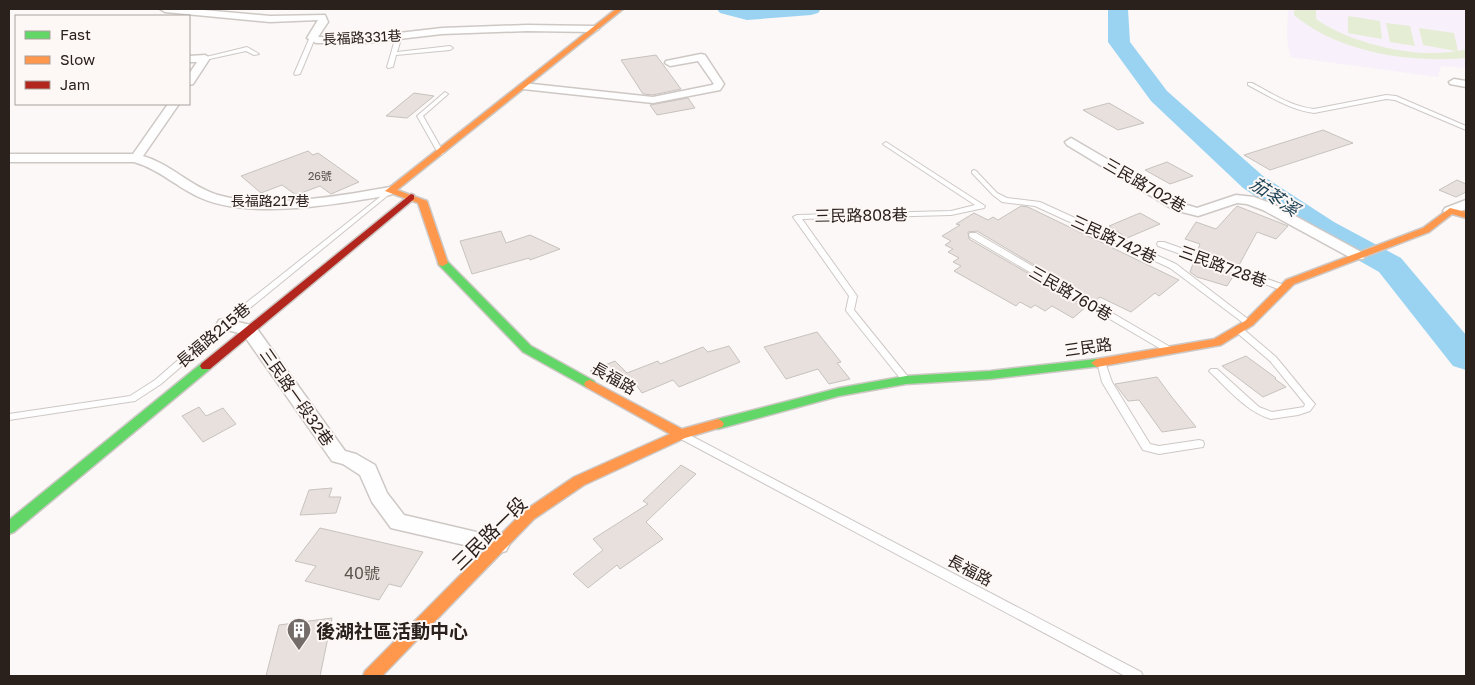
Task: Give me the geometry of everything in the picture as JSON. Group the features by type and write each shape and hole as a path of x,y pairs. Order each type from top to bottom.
{"street":[{"name":"長福路331巷","path":"165,9 270,19 322,17 323,22 312,38 316,40 364,40 442,31 526,28 594,29"},
{"path":"390,191 441,153 620,9"},
{"path":"523,86 653,100 716,88 719,84 701,57 670,64"},
{"path":"190,59 205,58"},
{"path":"190,80 205,58"},
{"path":"1454,82 1466,84"},
{"path":"136,158 172,105"},
{"name":"三民路702巷","path":"1071,142 1179,208 1198,212 1236,199 1249,200 1268,207 1359,255"},
{"name":"長福路217巷","path":"9,158 136,158 168,173 194,190 216,198 236,202 276,203 350,198 390,191"},
{"path":"390,191 411,197"},
{"path":"9,528 237,327 411,197"},
{"name":"長福路","path":"411,197 422,201 444,266 528,348 681,434"},
{"path":"1450,211 1466,204"},
{"path":"1450,211 1466,214"},
{"name":"三民路","path":"681,434 839,392 906,380 990,375 1101,362 1217,342 1249,323 1290,282 1426,230 1450,211"},
{"name":"三民路一段32巷","path":"237,327 338,456 349,459 368,470 379,496 398,522 499,545"},
{"name":"三民路一段","path":"375,676 529,515 579,482 681,434"}],"lane":[{"path":"390,67 399,36"},
{"path":"297,74 312,38"},
{"path":"394,54 450,48"},
{"path":"205,58 248,49 256,54"},
{"path":"1250,84 1304,110 1314,111 1378,98 1396,98 1466,128"},
{"path":"441,153 420,116 445,94"},
{"name":"三民路808巷","path":"886,144 981,206 951,213 797,217 853,296 850,310 906,380"},
{"name":"三民路742巷","path":"974,172 995,194 1005,200 1037,204 1173,266 1249,323"},
{"name":"長福路215巷","path":"9,417 132,400 237,327 390,191"},
{"name":"三民路760巷","path":"973,235 1170,350"},
{"name":"三民路728巷","path":"1162,244 1284,289"},
{"path":"1214,371 1256,409 1271,416 1307,409 1310,404 1273,359 1239,330"},
{"path":"1101,362 1107,382 1147,447 1159,450 1199,444"},
{"name":"長福路","path":"681,434 1137,676"}],"shaded area":[{"path":"1288,9 1466,9 1466,68 1441,66 1438,77 1290,57 1287,38"}],"green space":[{"path":"1294,9 1316,9 1316,19 1330,28 1364,42 1402,51 1439,53 1456,51 1423,45 1419,28 1454,33 1458,51 1466,49 1466,58 1422,59 1399,57 1353,47 1312,28 1294,15"},
{"path":"1348,16 1380,21 1382,39 1348,33"},
{"path":"1386,23 1410,26 1415,46 1390,42"}],"building":[{"path":"656,55 681,89 653,95 643,94 621,60"},
{"path":"414,93 434,96 407,118 386,116"},
{"path":"688,98 695,108 657,115 650,105"},
{"path":"1109,103 1144,123 1118,130 1083,110"},
{"path":"1323,130 1353,143 1270,170 1244,155"},
{"path":"308,151 313,155 318,153 359,182 331,194 320,186 296,195 282,185 261,193 241,176"},
{"path":"1167,162 1193,176 1170,184 1145,170"},
{"path":"1457,180 1466,184 1466,192 1456,197 1439,190"},
{"path":"1021,206 1028,207 1179,280 1159,296 1155,293 1131,312 1100,297 1095,301 977,231 968,232 969,239 1086,307 1073,318 1052,306 1045,311 1035,305 1031,308 1020,302 1016,306 954,271 961,266 953,262 959,258 948,252 953,249 945,245 951,241 942,236 960,225 956,224 974,213 988,220 993,217 998,220"},
{"path":"1237,206 1288,226 1276,239 1257,232 1238,267 1197,252 1200,244 1185,239 1196,222 1216,229"},
{"path":"1140,213 1160,224 1127,238 1109,226"},
{"path":"501,231 506,243 530,235 560,249 530,260 529,258 472,274 460,241"},
{"path":"1194,261 1234,275 1227,286 1197,277 1190,272"},
{"path":"817,332 841,362 837,363 850,379 829,384 818,369 786,379 764,347"},
{"path":"729,346 740,362 679,387 673,380 642,393 635,383 622,388 590,371 615,361 627,373 658,361 660,364 703,347 708,352"},
{"path":"1246,356 1286,387 1263,397 1222,366"},
{"path":"1157,377 1196,427 1162,432 1139,400 1128,401 1115,384"},
{"path":"199,407 206,416 223,408 236,424 203,442 182,416"},
{"path":"681,465 696,474 646,522 663,539 620,569 617,565 588,588 573,574 603,550 593,539 648,504 643,501"},
{"path":"332,488 329,497 341,497 336,513 300,515 309,490"},
{"path":"320,528 423,552 401,587 389,584 379,600 305,581 316,566 295,561"},
{"name":"後湖社區活動中心","path":"332,618 320,676 266,676 279,625"}],"waterway":[{"path":"727,9 747,14 811,9"},
{"name":"茄苳溪","path":"1118,9 1119,42 1159,96 1253,182 1323,228 1390,265 1466,358"}],"traffic: fast":[{"path":"443,263 527,349 590,384"},
{"path":"718,424 839,392 906,380 990,375 1097,363"},
{"path":"9,528 206,366"}],"traffic: slow":[{"path":"443,263 422,201 390,191 620,9"},
{"path":"1097,363 1217,342 1249,323 1290,282 1426,230 1450,211 1466,215"},
{"path":"590,384 681,434"},
{"path":"371,676 529,515 579,481 681,434 718,424"}],"traffic: jam":[{"path":"206,366 411,197"}],"place":[{"name":"後湖社區活動中心","path":"299,651"}]}
